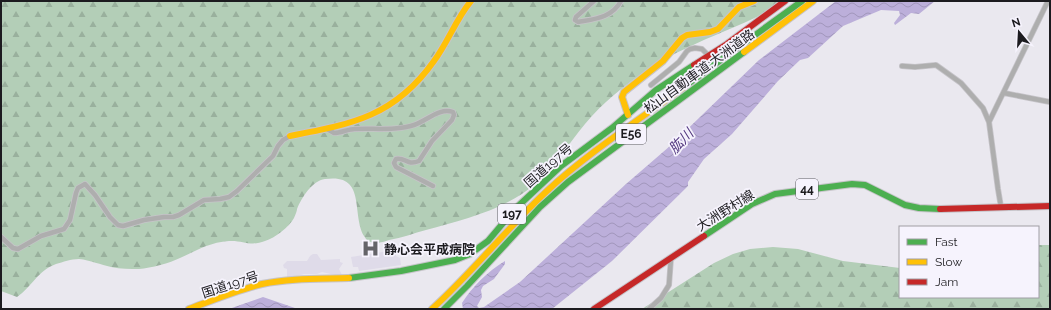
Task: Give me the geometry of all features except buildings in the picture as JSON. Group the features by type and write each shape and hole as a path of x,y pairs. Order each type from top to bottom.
{"main road":[{"path":"290,136 327,129 369,116 386,107 417,83 441,50 463,11 471,1"},
{"path":"628,114 622,97 624,92 663,61 682,38 687,35 710,32 718,29 736,10 754,1"},
{"name":"国道197号","path":"188,309 264,284 359,277 401,271 455,260 470,254 488,241 515,209 561,166 612,128 656,90 727,44 785,1"},
{"name":"松山自動車道;大洲道路","path":"432,309 551,187 571,170 802,1"},
{"name":"松山自動車道;大洲道路","path":"444,309 535,212 580,172 814,1"},
{"name":"大洲野村線","path":"594,309 752,204 775,194 852,184 865,185 905,205 919,208 934,209 1050,206"}],"street":[{"path":"594,1 576,17 575,20 578,22 608,15 618,7 621,1"},
{"path":"989,122 1048,1"},
{"path":"651,85 679,62 690,49 702,49 708,56"},
{"path":"902,66 915,67 936,65 961,83 983,108 989,122 1001,207"},
{"path":"1004,93 1050,102"},
{"path":"327,129 334,133 353,129 406,127 424,121 442,111 449,110 453,112 454,115 452,120 432,142 420,161 409,163 400,158 394,163 396,167 433,186"},
{"path":"1,237 14,248 18,249 41,236 64,229 70,220 78,188 86,184 110,217 118,225 123,226 144,220 179,216 204,200 229,197 273,156 283,140 290,136"},
{"path":"649,309 661,298 669,285 671,258"}],"shaded area":[{"path":"395,250 396,256 400,258 401,265 359,271 358,267 353,267 351,257"},
{"path":"313,254 317,254 321,260 340,259 340,262 343,263 339,269 342,275 322,272 317,274 304,274 287,277 287,269 284,268 283,265 287,261 307,261"}],"green space":[{"path":"1,1 784,1 756,18 696,44 658,63 623,87 599,108 541,179 522,194 496,208 399,238 373,243 366,239 360,227 352,188 347,182 338,179 325,179 320,180 308,190 289,225 269,240 260,243 234,241 216,243 203,247 171,262 139,269 115,268 87,260 70,260 49,267 17,297 1,291"},
{"path":"1039,245 1050,245 1050,309 642,309 714,263 733,254 750,249 773,247 798,249 843,261 899,268 899,298 1039,298"}],"water":[{"name":"肱川","path":"836,1 935,1 919,14 911,13 895,25 894,23 900,15 899,11 881,10 843,26 808,58 800,60 778,81 732,134 704,159 688,182 688,186 612,261 552,309 463,309 462,303 476,285 492,270 505,261 505,264 494,279 483,286 481,290 482,297 477,306 479,308 484,307 520,282 626,184 670,146 759,60"},
{"path":"263,297 295,308 305,309 229,309"}],"traffic: fast":[{"path":"685,86 802,1"},
{"path":"444,309 540,207 568,182 744,52"},
{"path":"349,278 401,271 455,260 470,254 488,241 515,209 561,166 612,128 656,90 694,65"},
{"path":"704,236 752,204 775,194 852,184 865,185 905,205 919,208 940,209"}],"traffic: slow":[{"path":"290,136 334,127 371,115 388,106 419,80 444,46 461,15 471,1"},
{"path":"628,115 622,97 624,92 663,61 682,38 687,35 710,32 718,29 739,7 754,1"},
{"path":"744,52 813,1"},
{"path":"432,309 462,280 547,191 597,150 685,86"},
{"path":"189,309 234,292 262,284 294,280 349,278"}],"traffic: jam":[{"path":"694,65 727,44 785,1"},
{"path":"940,209 1050,206"},
{"path":"594,309 704,236"}],"place":[{"name":"静心会平成病院","path":"371,249"}]}
